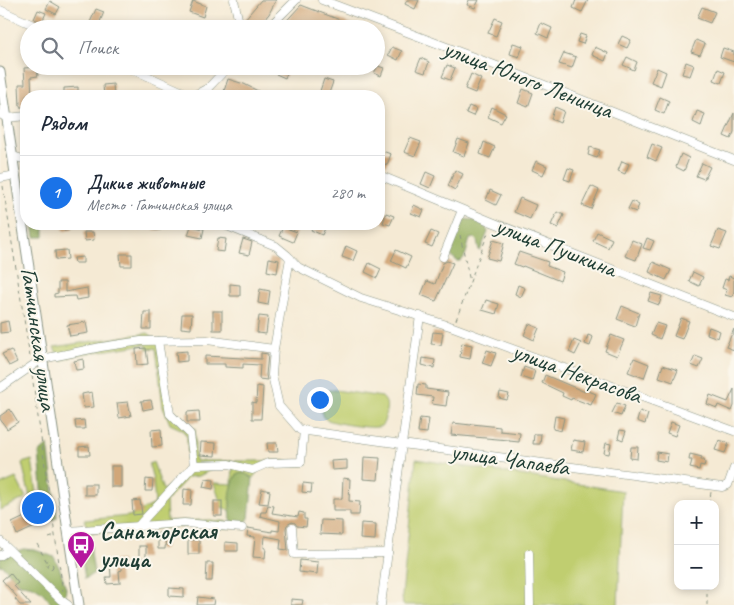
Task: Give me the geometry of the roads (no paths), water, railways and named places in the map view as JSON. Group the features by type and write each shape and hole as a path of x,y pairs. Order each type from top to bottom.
{"main road":[{"name":"Гатчинская улица","path":"0,72 3,116 20,203"},
{"name":"Гатчинская улица","path":"24,230 79,605"}],"street":[{"path":"234,0 238,20"},
{"path":"276,20 296,0"},
{"name":"улица Юного Ленинца","path":"322,0 375,20"},
{"path":"0,10 22,20"},
{"name":"улица Юного Ленинца","path":"385,24 734,160"},
{"path":"145,75 179,90"},
{"path":"204,90 220,75"},
{"path":"3,116 20,116"},
{"path":"12,156 20,158"},
{"path":"1,179 16,175"},
{"name":"улица Пушкина","path":"385,178 492,222 734,317"},
{"path":"443,257 462,210"},
{"name":"улица Некрасова","path":"237,230 276,246 298,267 361,298 453,327 734,431"},
{"path":"138,526 194,466 229,464 252,470 268,463 301,462 304,430 300,430 279,406 272,375 274,349 290,258"},
{"path":"382,605 420,316"},
{"path":"0,388 42,358 141,341 207,340 274,349"},
{"path":"158,341 170,414 190,434 194,466"},
{"name":"улица Чапаева","path":"304,430 722,487 728,485 734,468"},
{"path":"68,531 184,523 242,528"},
{"path":"292,528 294,554 388,553"},
{"path":"0,541 68,605"},
{"path":"0,556 9,550"},
{"path":"530,553 530,605"}],"place":[{"name":"Дикие животные","path":"38,508"},
{"name":"Санаторская улица","path":"81,569"}]}
